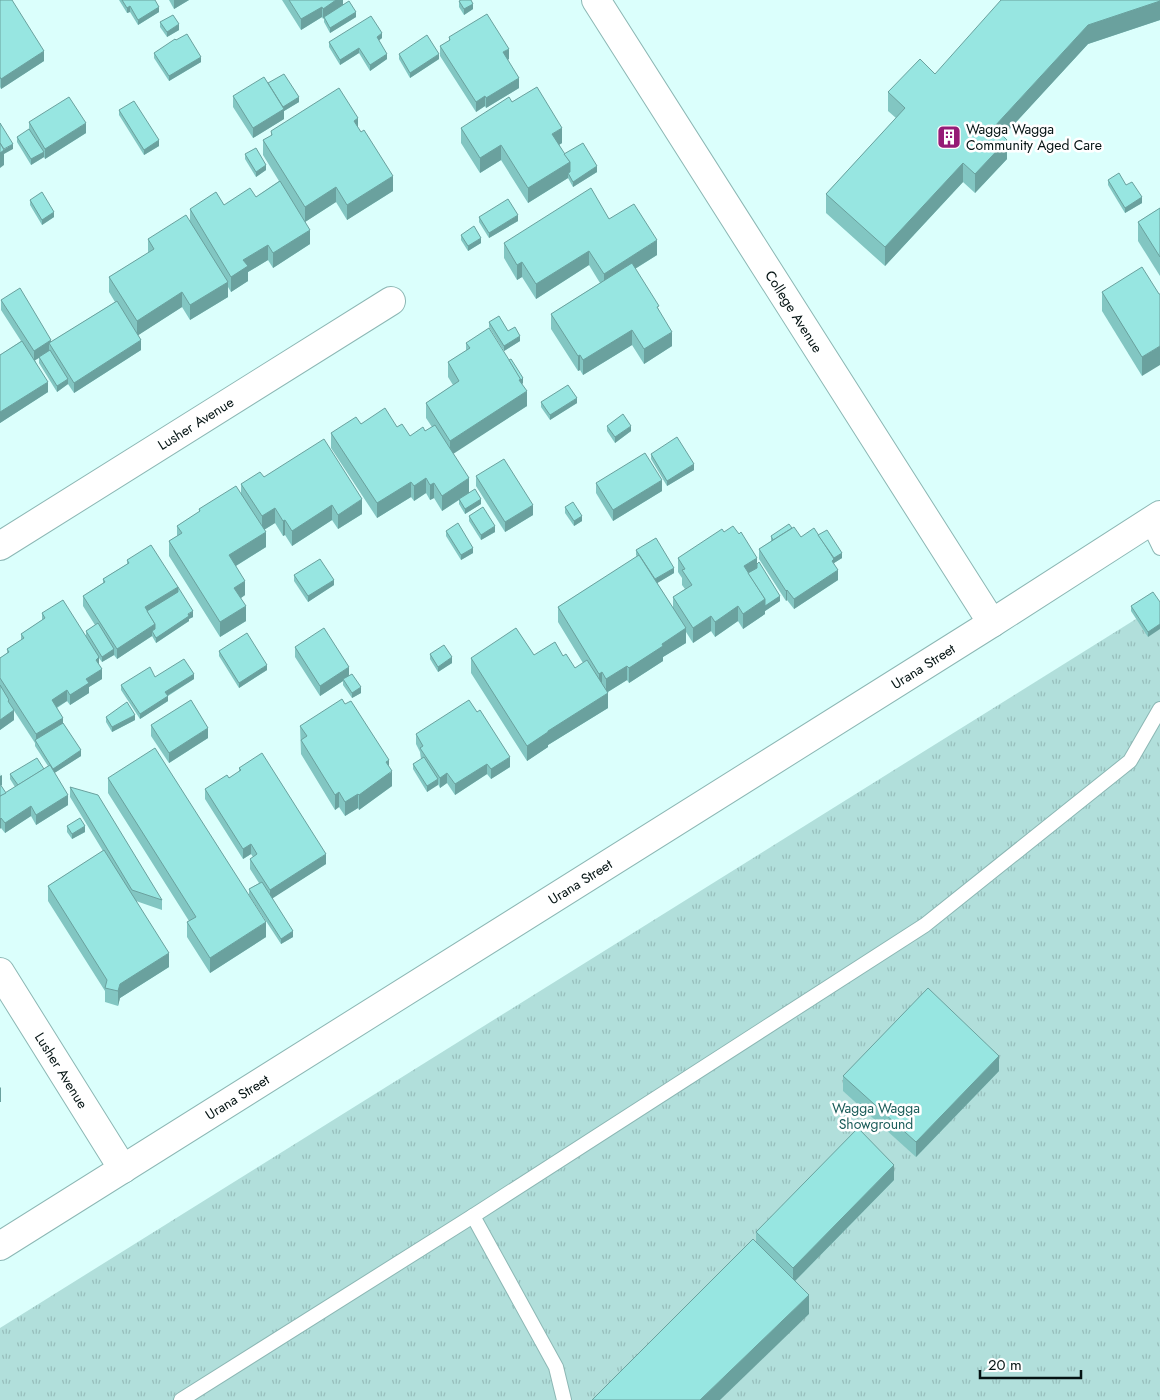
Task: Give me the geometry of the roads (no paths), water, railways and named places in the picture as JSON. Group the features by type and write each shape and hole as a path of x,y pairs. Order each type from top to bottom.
{"street":[{"name":"College Avenue","path":"596,0 992,623"},
{"name":"Lusher Avenue","path":"0,546 391,301"},
{"name":"Urana Street","path":"0,1246 992,623 1154,519"},
{"name":"Lusher Avenue","path":"0,972 124,1169"}],"lane":[{"path":"1154,519 1160,548"},
{"path":"181,1400 473,1216 925,925 1130,761 1160,709"},
{"path":"473,1216 556,1367 564,1400"}],"place":[{"name":"Wagga Wagga Community Aged Care","path":"949,137"}],"park label":[{"name":"Wagga Wagga Showground","path":"876,1116"}]}
